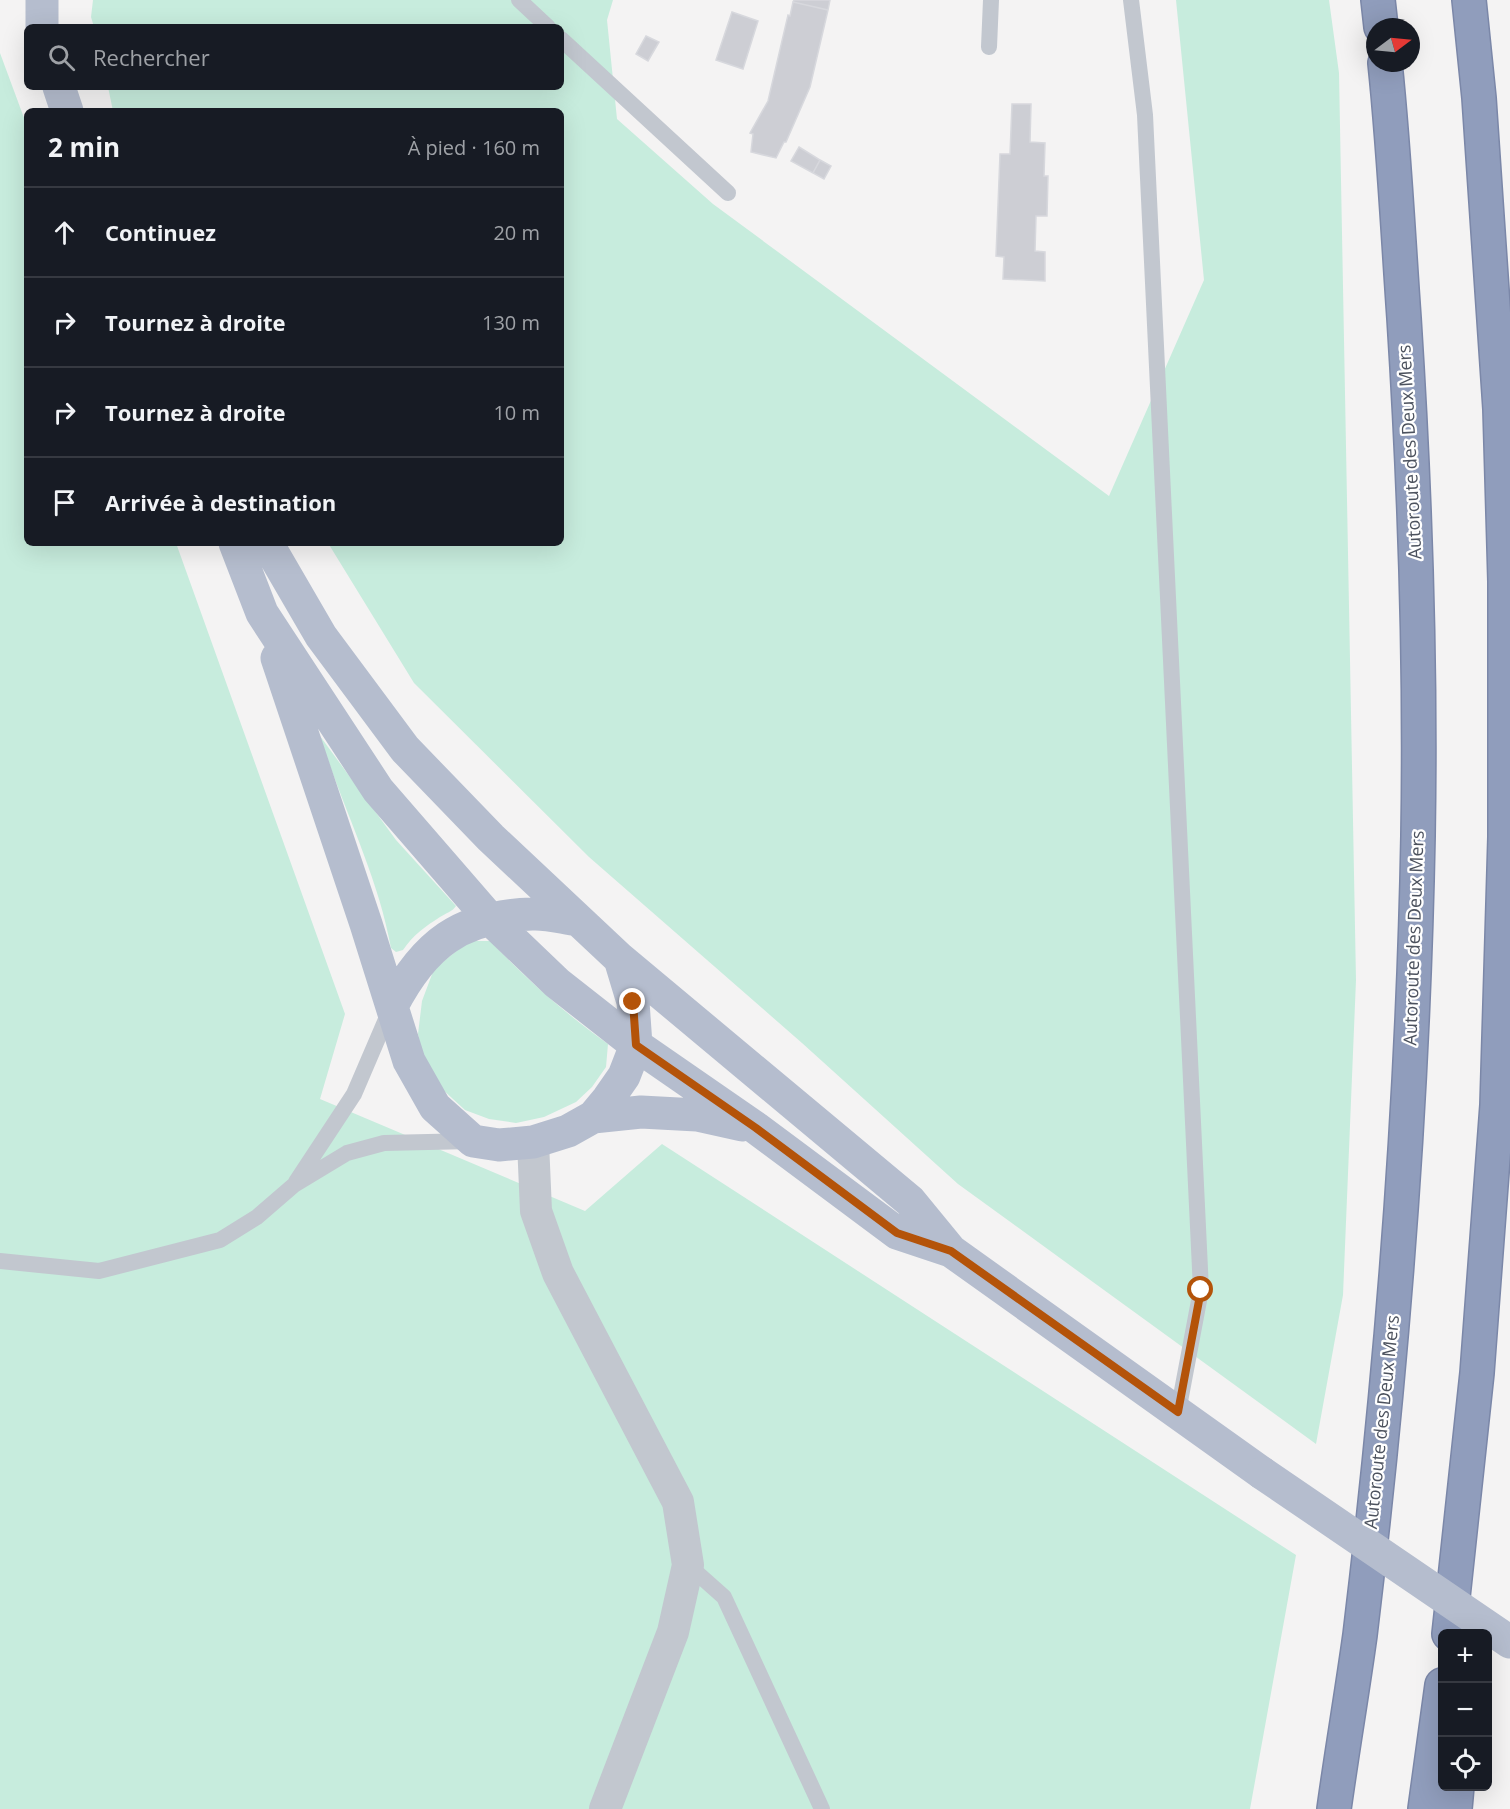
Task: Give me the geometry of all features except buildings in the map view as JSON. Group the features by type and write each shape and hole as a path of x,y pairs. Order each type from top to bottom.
{"highway":[{"path":"1378,0 1380,18"},
{"path":"1450,1629 1477,1373 1496,1117 1505,837 1505,581 1500,409 1479,98 1469,0"},
{"name":"Autoroute des Deux Mers","path":"1334,1809 1359,1638 1389,1368 1408,1106 1418,835 1417,590 1410,408 1391,115 1386,72"},
{"path":"1425,1809 1438,1719"},
{"path":"1455,1809 1457,1791"}],"main road":[{"path":"42,0 42,24"},
{"path":"60,90 66,108"},
{"path":"236,546 262,613 409,1061 435,1107 472,1141 499,1145 533,1142 568,1131 593,1117 641,1112 697,1115 756,1128"},
{"path":"269,546 321,636 405,749 491,838 620,959 910,1201 951,1251 1262,1473 1510,1642"},
{"path":"262,613 378,790 489,918 557,983 636,1045 756,1128 897,1233 951,1251"},
{"path":"392,1006 407,977 426,954 453,933 489,918 534,914 578,920"},
{"path":"593,1117 624,1076 636,1045 633,1002 620,959"}],"street":[{"path":"533,1142 536,1210 558,1273 678,1503 688,1565 673,1632 605,1809"}],"lane":[{"path":"519,0 545,24"},
{"path":"989,47 991,0"},
{"path":"1131,0 1144,115 1201,1290 1178,1412"},
{"path":"564,42 728,193"},
{"path":"294,1185 354,1094 392,1006"},
{"path":"0,1261 99,1271 220,1240 257,1217 294,1185 347,1153 384,1143 472,1141"},
{"path":"688,1565 724,1597 822,1809"}],"green space":[{"path":"93,0 613,0 607,20 617,119 713,204 1109,496 1204,280 1176,0 1329,0 1339,73 1356,980 1343,1295 1316,1444 958,1184 802,1043 589,857 414,683 330,546 564,546 564,108 112,108 109,90 564,90 564,24 93,24 91,17"},
{"path":"0,53 24,118 24,546 177,546 345,1014 320,1099 585,1211 662,1144 1296,1555 1250,1809 0,1809"},
{"path":"320,736 396,840 456,906 420,931 403,950 396,952 391,948 378,894"},
{"path":"469,941 490,941 546,995 608,1044 606,1067 592,1087 576,1102 544,1117 516,1123 489,1119 465,1110 441,1088 424,1065 418,1034 422,1001 434,969"}],"route":[{"path":"633,1002 636,1045 756,1128 897,1233 951,1251 1178,1412 1201,1290"}]}
